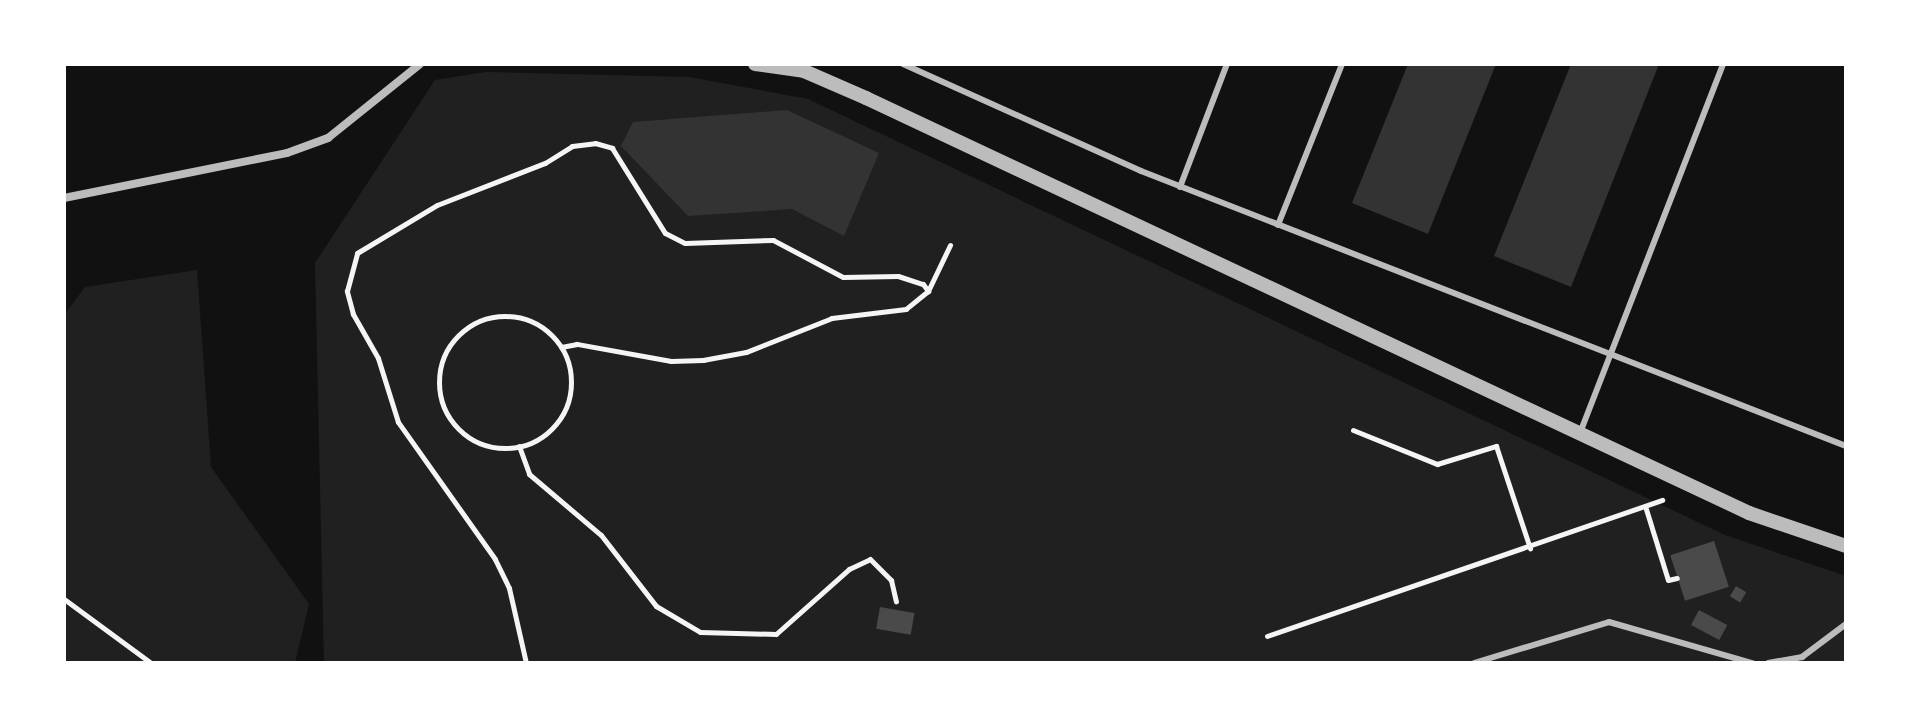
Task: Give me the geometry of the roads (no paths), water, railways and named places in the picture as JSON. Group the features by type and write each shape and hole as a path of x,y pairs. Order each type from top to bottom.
{"street":[{"path":"64,198 287,153 328,138 420,64"},
{"path":"755,64 804,71 866,98 1749,513 1846,546"}],"lane":[{"path":"903,64 1180,187 1846,446"},
{"path":"1180,187 1227,64"},
{"path":"1278,225 1342,64"},
{"path":"1580,433 1723,64"},
{"path":"1474,663 1609,622 1752,663"},
{"path":"1768,663 1802,657 1846,624"}]}
